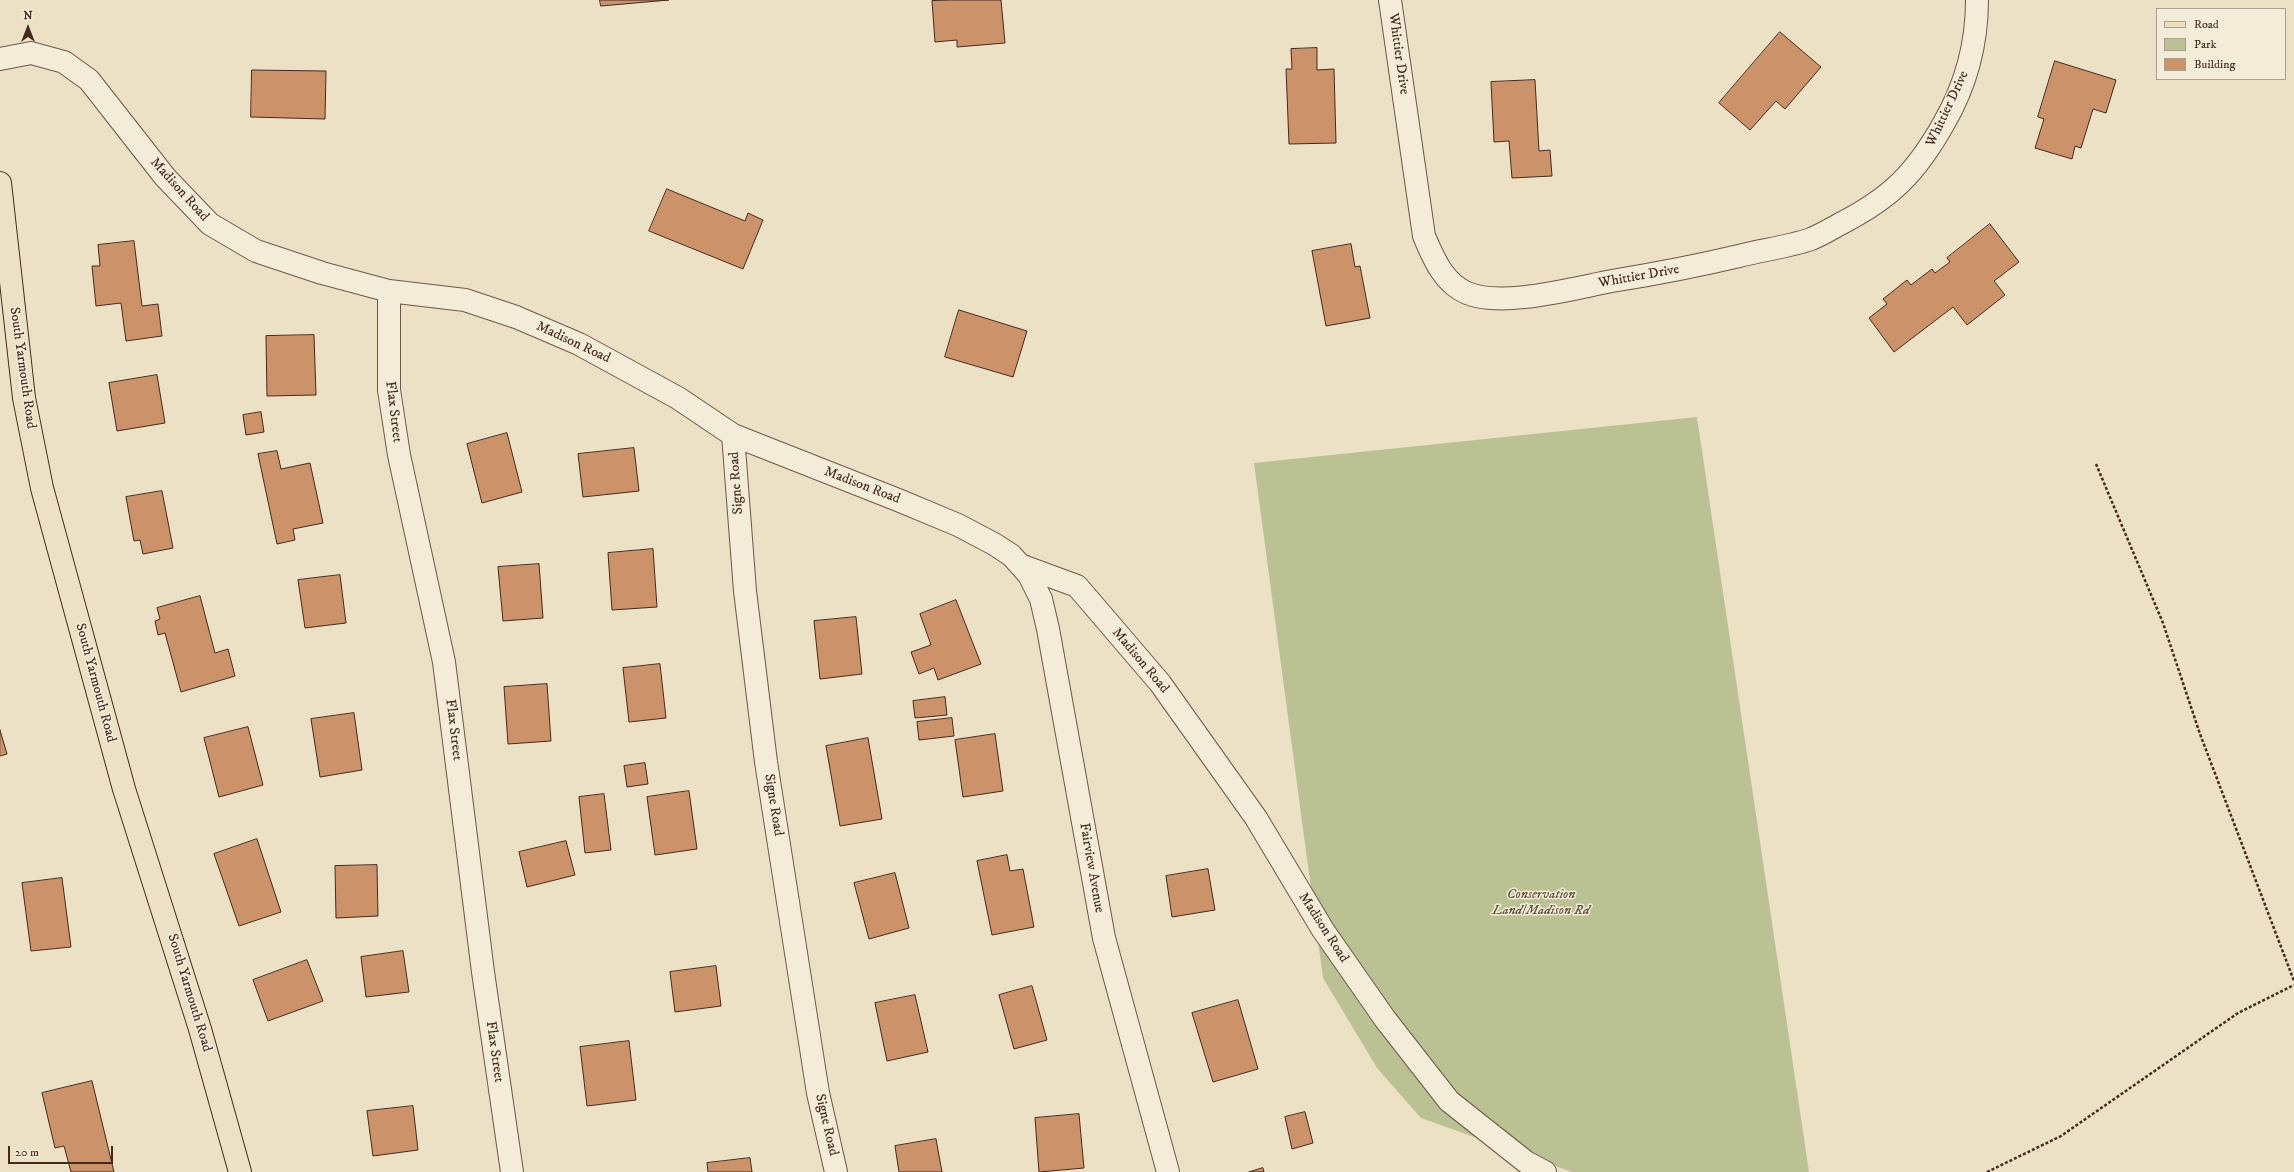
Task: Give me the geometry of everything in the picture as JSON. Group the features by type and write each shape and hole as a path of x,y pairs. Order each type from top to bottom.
{"main road":[{"name":"South Yarmouth Road","path":"0,183 24,398 42,488 124,789 200,1029 240,1172"}],"street":[{"name":"Whittier Drive","path":"1390,0 1424,236 1437,267 1452,283 1466,293 1488,299 1515,298 1673,271 1803,241 1811,239 1870,209 1901,183 1927,153 1950,112 1967,73 1976,35 1977,0"},
{"name":"Madison Road","path":"0,59 31,53 64,62 89,80 165,176 210,224 256,251 322,274 389,291 465,300 516,317 579,344 678,398 733,435 958,525 994,544 1011,556 1020,565 1077,586 1160,683 1256,818 1323,930 1385,1018 1449,1101 1526,1162 1545,1172"},
{"name":"Flax Street","path":"389,291 389,390 399,455 444,662 483,972 512,1172"},
{"name":"Signe Road","path":"733,435 745,590 766,762 818,1093 836,1172"},
{"name":"Fairview Avenue","path":"1020,565 1029,575 1041,599 1048,629 1104,938 1168,1172"}],"path":[{"path":"2096,464 2163,623 2200,734 2294,981"},
{"path":"1986,1172 2062,1136 2238,1013 2294,985"}],"green space":[{"name":"Conservation Land/Madison Rd","path":"1697,417 1809,1172 1572,1172 1421,1118 1377,1068 1323,978 1254,463"}],"building":[{"path":"600,0 669,0 601,6"},
{"path":"1001,0 1005,43 957,47 957,40 935,42 932,1"},
{"path":"1780,32 1821,67 1785,109 1776,101 1750,130 1719,103"},
{"path":"1317,48 1317,70 1334,69 1336,143 1289,144 1286,69 1292,69 1291,49"},
{"path":"2055,61 2116,80 2106,113 2093,109 2081,148 2075,146 2072,159 2035,148 2044,119 2038,117"},
{"path":"252,70 326,71 325,119 251,117"},
{"path":"1535,80 1539,151 1550,150 1552,176 1512,178 1509,141 1494,142 1491,82"},
{"path":"667,189 745,221 748,213 763,220 743,269 649,231"},
{"path":"1990,224 2019,262 1994,281 2005,295 1967,325 1953,307 1894,352 1869,318 1887,304 1883,299 1907,280 1911,285 1932,269 1935,273 1950,262 1947,258"},
{"path":"134,241 142,306 158,304 162,336 126,341 121,303 96,306 92,266 100,266 98,245"},
{"path":"1351,244 1355,267 1360,266 1370,318 1326,326 1312,251"},
{"path":"959,310 1027,331 1013,377 945,357"},
{"path":"314,335 316,395 267,396 266,336"},
{"path":"157,375 165,423 117,431 109,383"},
{"path":"261,412 264,432 246,435 243,415"},
{"path":"507,433 522,492 482,503 467,444"},
{"path":"634,448 639,491 583,497 578,454"},
{"path":"277,451 281,469 310,463 323,523 293,529 295,540 277,544 258,454"},
{"path":"162,491 173,548 143,554 140,540 134,541 126,497"},
{"path":"653,549 657,607 612,610 608,553"},
{"path":"539,564 543,618 503,621 498,567"},
{"path":"340,575 346,623 305,628 298,580"},
{"path":"200,596 215,653 228,649 235,676 181,692 165,633 158,635 155,621 160,619 157,608"},
{"path":"956,600 981,664 938,680 934,668 919,674 911,652 931,645 920,614"},
{"path":"856,617 862,674 820,679 814,621"},
{"path":"660,664 666,718 629,722 623,668"},
{"path":"547,684 551,741 508,744 504,687"},
{"path":"945,697 947,715 915,718 913,701"},
{"path":"354,713 362,770 320,777 311,719"},
{"path":"952,718 954,736 919,740 917,722"},
{"path":"248,727 263,785 219,797 204,738"},
{"path":"0,730 7,754 0,756"},
{"path":"995,734 1003,791 963,797 955,740"},
{"path":"868,738 882,819 840,826 826,746"},
{"path":"645,763 648,784 627,787 624,766"},
{"path":"689,791 697,849 655,855 647,797"},
{"path":"604,794 611,850 585,853 579,797"},
{"path":"257,839 281,912 239,926 214,854"},
{"path":"566,841 575,875 527,887 519,852"},
{"path":"1007,855 1010,871 1023,869 1034,927 992,935 977,861"},
{"path":"377,865 378,916 336,918 335,866"},
{"path":"1208,869 1215,910 1172,917 1166,876"},
{"path":"895,873 909,928 869,939 854,883"},
{"path":"62,878 71,947 31,951 22,883"},
{"path":"403,951 409,992 366,997 361,957"},
{"path":"307,960 323,1001 268,1021 253,980"},
{"path":"716,966 721,1006 675,1012 670,972"},
{"path":"1032,986 1047,1040 1014,1049 999,995"},
{"path":"915,995 928,1052 887,1061 875,1003"},
{"path":"1238,1000 1258,1069 1213,1082 1192,1013"},
{"path":"629,1041 636,1100 587,1106 580,1047"},
{"path":"92,1081 114,1172 71,1172 64,1146 55,1148 42,1093"},
{"path":"413,1106 418,1150 373,1156 367,1111"},
{"path":"1305,1112 1313,1143 1292,1149 1285,1117"},
{"path":"1079,1114 1084,1168 1039,1172 1035,1118"},
{"path":"936,1139 942,1172 899,1172 895,1146"},
{"path":"750,1158 752,1172 708,1172 707,1163"},
{"path":"1263,1168 1264,1172 1249,1172"}]}
